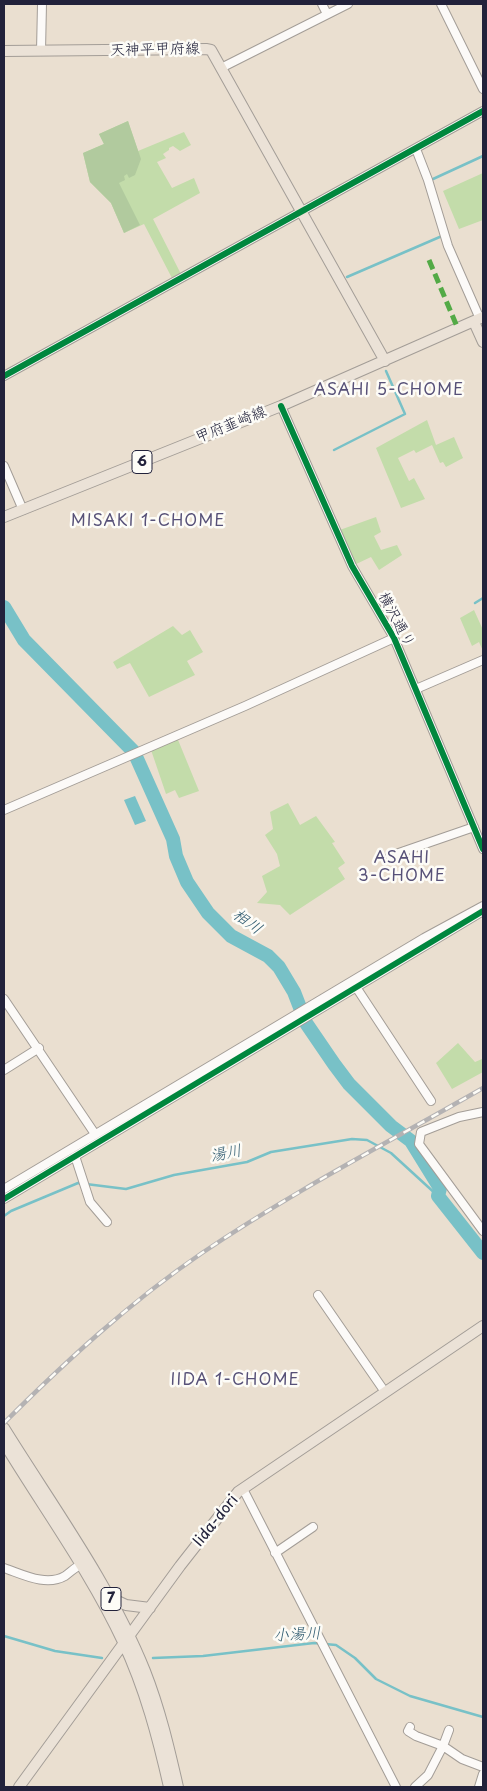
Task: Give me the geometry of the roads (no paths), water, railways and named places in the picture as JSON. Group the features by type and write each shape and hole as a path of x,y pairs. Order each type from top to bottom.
{"main road":[{"name":"天神平甲府線","path":"4,51 206,48 211,50 385,361"},
{"path":"479,320 483,342"},
{"name":"甲府韮崎線","path":"4,517 281,406 479,320"},
{"name":"Iida-dori","path":"19,1787 226,1506 243,1489 483,1326"},
{"name":"7","path":"4,1428 144,1670 164,1725 178,1787"},
{"name":"7","path":"4,1443 84,1564 111,1598 154,1726 169,1787"},
{"path":"111,1598 126,1605 150,1608"}],"street":[{"path":"41,51 42,4"},
{"path":"322,4 327,14"},
{"path":"221,68 348,4"},
{"path":"442,4 483,89"},
{"path":"4,376 483,111"},
{"path":"416,149 428,180 448,246 479,320"},
{"name":"横沢通り","path":"281,406 352,566 394,638 483,849"},
{"path":"4,466 23,510"},
{"path":"4,810 394,638"},
{"path":"416,689 483,660"},
{"path":"390,856 474,827"},
{"path":"354,984 468,912 483,906"},
{"path":"4,1199 312,1008 483,911"},
{"path":"354,984 431,1101"},
{"path":"4,999 39,1048 95,1134"},
{"path":"4,1189 95,1134 293,1020"},
{"path":"4,1070 39,1048"},
{"path":"483,1112 459,1117 421,1132 419,1144 483,1231"},
{"path":"75,1156 90,1202 107,1222"},
{"path":"318,1295 385,1392"},
{"path":"243,1489 396,1787"},
{"path":"275,1553 313,1527"},
{"path":"4,1568 38,1579 51,1580 65,1576 84,1564"},
{"path":"410,1726 408,1731 416,1736 443,1746 462,1759 483,1767 479,1787"},
{"path":"415,1787 428,1776 449,1730"}],"water":[{"path":"135,796 146,821 135,825 124,800"}],"waterway":[{"path":"433,179 483,156"},
{"path":"347,277 442,236"},
{"path":"334,450 405,414 386,371"},
{"path":"475,603 483,598"},
{"name":"相川","path":"4,607 24,640 134,752 173,839 176,856 187,882 208,913 231,936 268,956 279,967 294,992 306,1023 334,1064 349,1084 391,1126 411,1141 440,1188 438,1196 483,1253"},
{"name":"湯川","path":"4,1216 11,1211 78,1183 126,1189 174,1175 247,1162 271,1152 352,1139 367,1140 391,1153 438,1196"},
{"name":"小湯川","path":"4,1636 55,1651 102,1658"},
{"name":"小湯川","path":"153,1658 203,1656 314,1643 336,1645 355,1658 376,1679 410,1696 483,1717"}],"railway":[{"path":"4,1423 124,1312 202,1253 306,1188 483,1088"}],"district":[{"name":"ASAHI 5-CHOME","path":"389,391"},
{"name":"MISAKI 1-CHOME","path":"148,522"},
{"name":"ASAHI 3-CHOME","path":"402,868"},
{"name":"IIDA 1-CHOME","path":"235,1381"}]}
